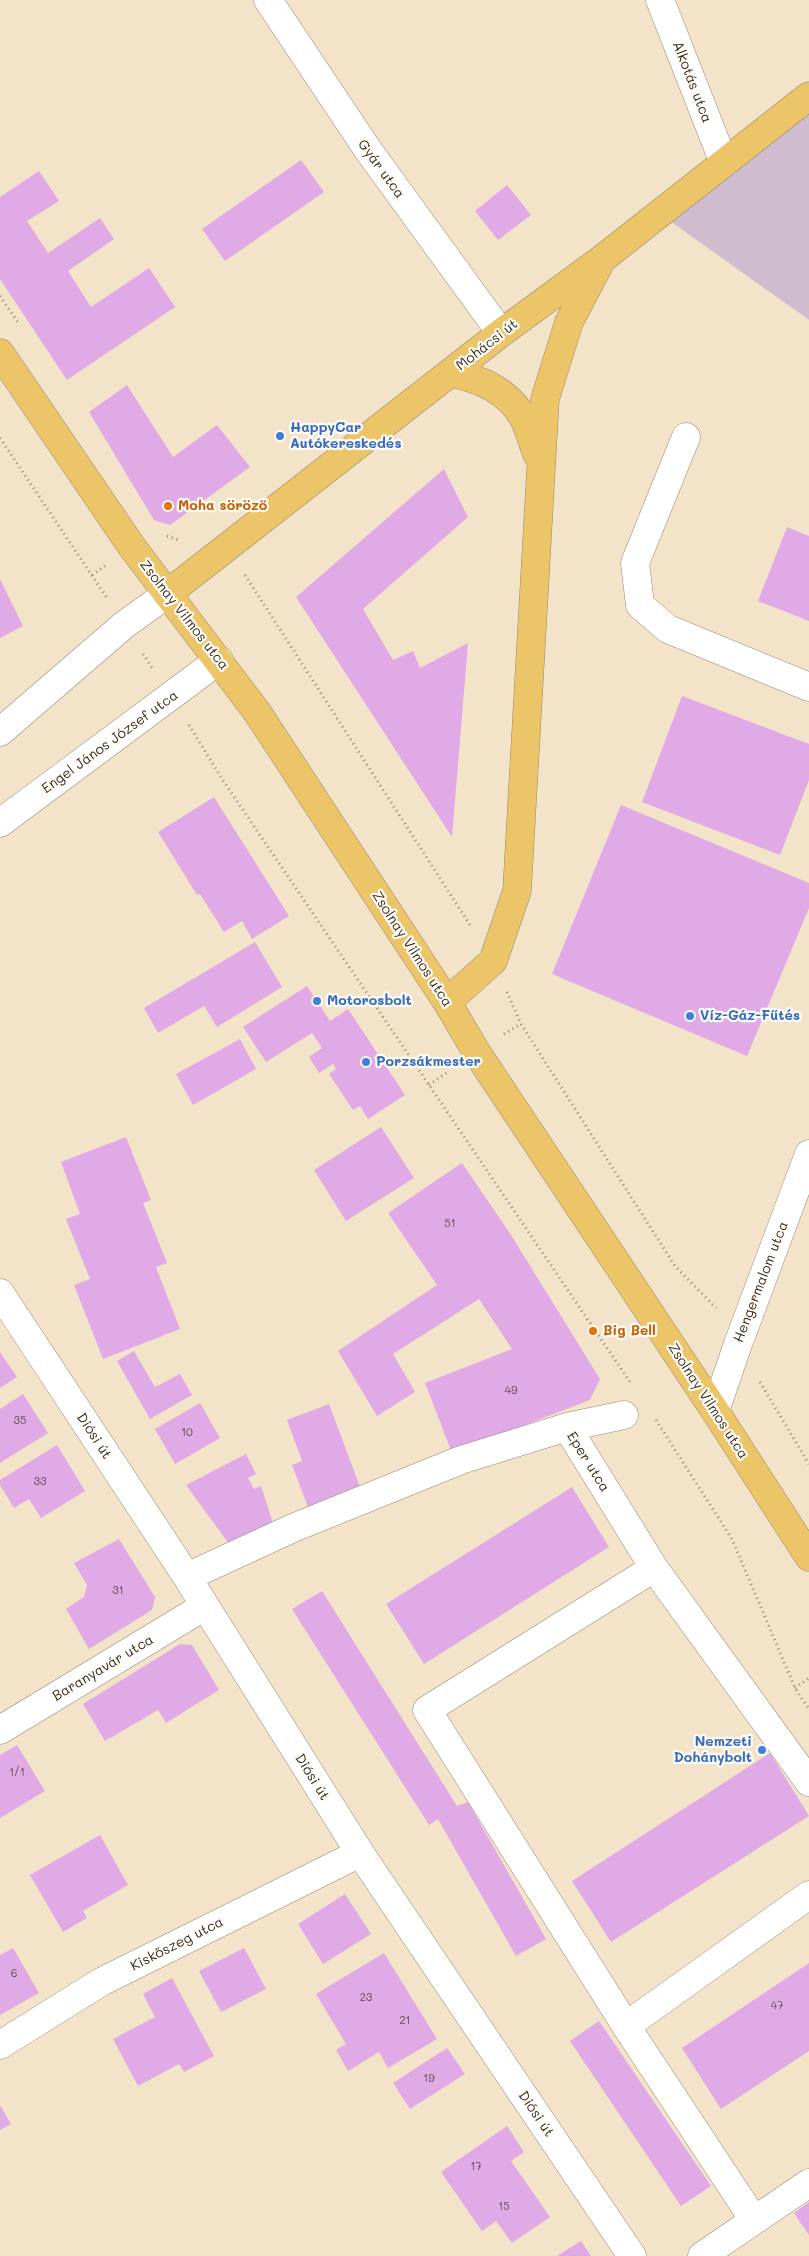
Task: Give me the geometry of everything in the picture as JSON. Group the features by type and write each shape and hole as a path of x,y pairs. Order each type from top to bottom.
{"main road":[{"name":"Mohácsi út","path":"167,594 228,549 501,333 602,259 809,96"},
{"path":"447,1002 493,961 517,891 545,399 569,322 602,259"},
{"name":"Zsolnay Vilmos utca","path":"0,353 132,547 257,712 447,1002 482,1061 716,1411 809,1557"},
{"path":"452,373 480,380 505,396 522,417 540,462"}],"street":[{"name":"Gyár utca","path":"268,0 368,150 501,333"},
{"name":"Alkotás utca","path":"660,0 724,163"},
{"path":"686,437 636,563 640,604 668,629 809,687"},
{"path":"0,732 124,625 167,594"},
{"name":"Engel János József utca","path":"0,823 219,660"},
{"name":"Hengermalom utca","path":"716,1411 738,1344 809,1154"},
{"name":"Diósi út","path":"0,1293 187,1577 360,1853 632,2256"},
{"path":"567,1427 624,1415"},
{"name":"Eper utca","path":"187,1577 293,1528 461,1460 567,1427 654,1568 809,1782"},
{"path":"654,1568 428,1710 626,2026 754,2220"},
{"name":"Baranyavár utca","path":"0,1730 205,1606"},
{"name":"Kiskőszeg utca","path":"0,2045 101,1982 360,1853"},
{"path":"626,2026 809,1895"},
{"path":"702,2256 809,2183"}],"path":[{"path":"0,296 22,328"},
{"path":"0,438 124,625 228,787 635,1389"},
{"path":"159,532 176,540 203,535 228,549 493,961 526,1032 675,1266 714,1305 809,1464"},
{"path":"651,1412 732,1539 795,1688 809,1708"},
{"path":"795,1688 809,1678"}],"shaded area":[{"path":"809,84 809,320 653,209"}],"building":[{"path":"301,160 324,192 225,261 202,229"},
{"path":"39,171 59,201 27,221 48,253 100,218 114,239 68,271 91,307 149,268 175,307 67,380 0,279 0,197"},
{"path":"507,185 531,215 498,240 475,211"},
{"path":"127,385 173,457 217,425 250,467 170,525 154,520 89,412"},
{"path":"444,469 468,517 363,609 393,660 413,651 420,668 468,643 452,837 296,597"},
{"path":"787,527 809,536 809,621 758,601"},
{"path":"0,579 23,626 0,638"},
{"path":"682,696 809,744 809,780 780,855 642,802"},
{"path":"214,797 289,916 252,939 242,921 224,932 200,894 197,895 158,832"},
{"path":"621,805 809,883 809,908 747,1056 552,974"},
{"path":"255,942 282,987 217,1027 204,1006 158,1033 144,1008"},
{"path":"307,986 330,1021 348,1009 405,1095 368,1119 360,1106 353,1110 329,1074 336,1069 333,1064 319,1073 309,1057 322,1048 312,1033 266,1062 243,1027"},
{"path":"240,1039 256,1069 193,1105 176,1074"},
{"path":"381,1127 414,1178 346,1221 314,1170"},
{"path":"126,1137 151,1200 143,1203 167,1263 156,1267 180,1329 103,1359 74,1285 90,1279 66,1219 80,1214 61,1162"},
{"path":"462,1163 511,1235 600,1379 590,1400 452,1453 425,1383 512,1349 479,1299 393,1354 415,1392 377,1416 338,1351 437,1285 388,1213"},
{"path":"134,1351 155,1387 180,1374 192,1395 150,1419 117,1361"},
{"path":"0,1352 17,1377 0,1388"},
{"path":"23,1394 48,1433 0,1463 0,1409"},
{"path":"200,1403 220,1438 175,1464 155,1429"},
{"path":"329,1404 360,1487 308,1507 292,1465 302,1461 287,1420"},
{"path":"57,1445 85,1491 41,1518 29,1499 14,1508 0,1485 0,1480"},
{"path":"246,1454 256,1474 248,1478 254,1489 261,1486 274,1526 229,1544 186,1485"},
{"path":"572,1487 609,1547 424,1664 386,1604"},
{"path":"119,1539 155,1597 152,1610 89,1649 66,1609 84,1597 87,1585 74,1563"},
{"path":"322,1591 457,1806 468,1802 546,1939 516,1956 438,1819 429,1825 292,1609"},
{"path":"180,1644 192,1645 219,1690 166,1723 158,1710 105,1741 83,1704"},
{"path":"17,1745 45,1791 0,1818 0,1755"},
{"path":"770,1753 809,1816 611,1942 572,1881"},
{"path":"100,1835 128,1885 83,1911 87,1918 63,1932 30,1875"},
{"path":"345,1894 371,1934 323,1964 298,1924"},
{"path":"13,1948 39,1993 0,2015 0,1955"},
{"path":"244,1948 266,1989 221,2012 199,1971"},
{"path":"384,1953 437,2039 388,2068 379,2052 348,2071 336,2050 346,2044 316,1994"},
{"path":"809,1963 809,2051 721,2109 682,2048"},
{"path":"172,1978 214,2056 184,2072 179,2064 138,2086 113,2039 155,2017 143,1994"},
{"path":"599,2021 711,2186 681,2206 570,2041"},
{"path":"447,2048 465,2074 410,2109 393,2083"},
{"path":"0,2105 11,2124 0,2130"},
{"path":"507,2126 524,2152 511,2161 550,2217 512,2243 496,2221 482,2231 441,2172"},
{"path":"809,2202 809,2235 794,2213"},
{"path":"581,2241 591,2256 557,2256"}],"place":[{"name":"HappyCar Autókereskedés","path":"280,436"},
{"name":"Moha söröző","path":"168,506"},
{"name":"Motorosbolt","path":"317,1001"},
{"name":"Víz-Gáz-Fűtés","path":"690,1016"},
{"name":"Porzsákmester","path":"366,1062"},
{"name":"Big Bell","path":"593,1331"},
{"name":"Nemzeti Dohánybolt","path":"762,1750"}]}
